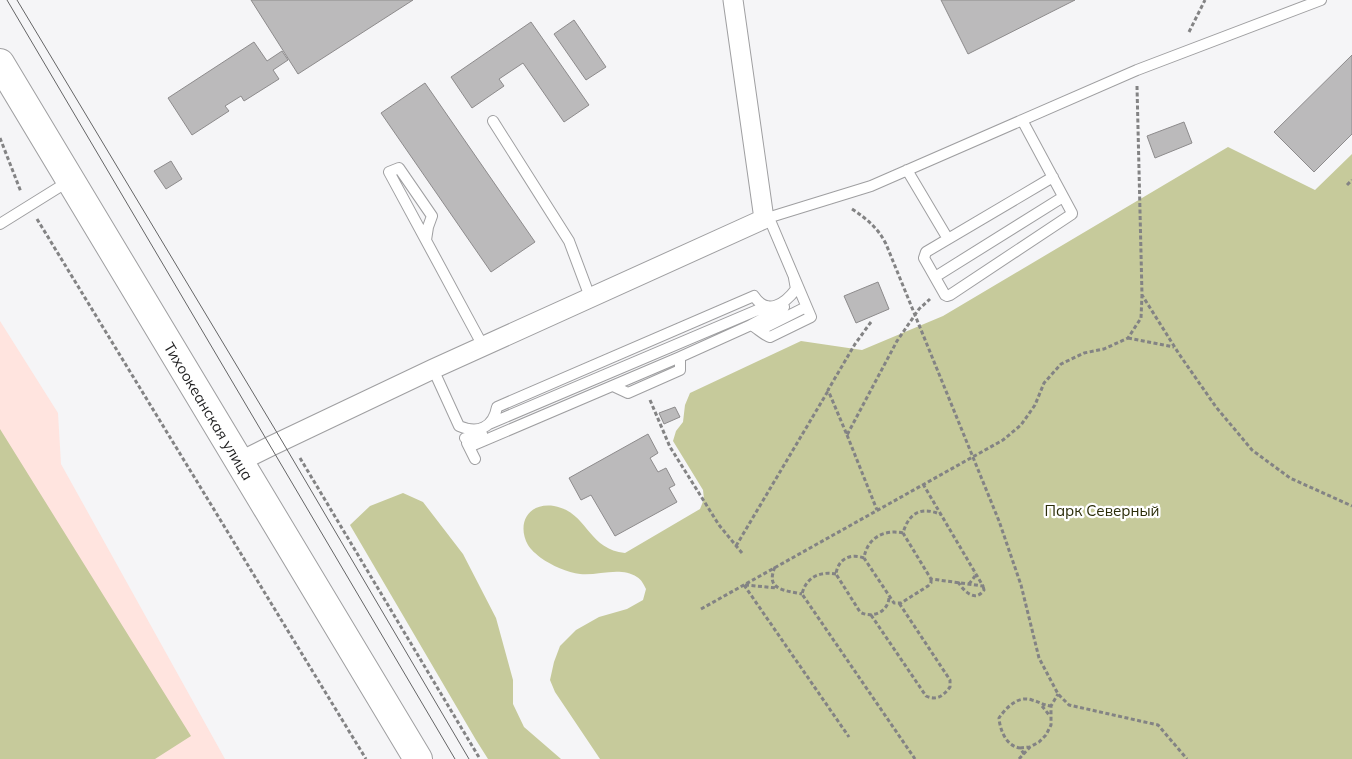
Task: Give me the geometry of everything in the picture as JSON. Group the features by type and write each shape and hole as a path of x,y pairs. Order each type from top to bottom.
{"main road":[{"name":"Тихоокеанская улица","path":"0,63 418,759"}],"street":[{"path":"240,462 432,369 766,218 733,0"}],"lane":[{"path":"750,325 760,330 806,307 766,218 871,186 1136,70 1321,0"},
{"path":"1022,120 1063,197 1071,215 948,296 943,291 924,256 926,252 1052,177"},
{"path":"493,121 569,241 590,297"},
{"path":"426,240 432,216 400,168 390,172 426,240 483,346"},
{"path":"907,170 948,240"},
{"path":"0,224 70,181"},
{"path":"935,277 1063,197"},
{"path":"459,426 468,430 478,430 495,417 497,407 754,296 758,301 767,306 778,306 789,299 796,289 794,278"},
{"path":"467,442 515,428 680,357 750,325 802,296"},
{"path":"613,386 628,393 680,370 680,357"},
{"path":"432,369 475,459"}],"path":[{"path":"1190,32 1205,0"},
{"path":"701,608 1003,440 1021,425 1035,405 1044,383 1061,364 1084,353 1104,349 1128,338 1141,318 1142,295 1136,70"},
{"path":"0,138 17,185 29,206 366,759"},
{"path":"1347,185 1352,180"},
{"path":"832,198 854,209 870,222 880,232 886,244 999,521 1021,585 1039,658 1058,694 1069,705 1158,725 1188,759"},
{"path":"847,435 897,341 927,301 943,291"},
{"path":"1142,295 1174,347 1216,407 1252,450 1290,478 1352,506"},
{"path":"736,546 855,344 870,322"},
{"path":"1128,338 1174,347"},
{"path":"644,386 670,447 719,525 742,553"},
{"path":"828,390 877,510"},
{"path":"300,458 480,759"},
{"path":"923,484 984,590 981,595 976,596 966,593 958,582"},
{"path":"889,597 887,607 880,612 865,615 860,612 836,574 837,567 841,561 849,556 864,558 889,597 894,603 899,603 931,583 931,578 903,533 906,522 922,510 931,510 942,515"},
{"path":"864,558 871,541 882,534 892,531 903,533"},
{"path":"775,567 771,577 772,582 777,588"},
{"path":"969,584 975,576 974,570"},
{"path":"802,594 809,580 821,573 836,574"},
{"path":"931,578 983,586"},
{"path":"744,585 777,588 802,594 915,759"},
{"path":"744,585 849,737"},
{"path":"871,615 926,696 932,699 938,698 950,688 950,680 899,603"},
{"path":"1019,759 1030,747 1046,735 1051,725 1051,706 1058,694"},
{"path":"1030,747 1014,747 1000,730 999,718 1007,707 1019,700 1032,699 1042,705 1050,716"},
{"path":"1042,705 1051,706"},
{"path":"1020,748 1024,754"}],"shaded area":[{"path":"0,321 58,413 61,464 225,759 0,759"}],"green space":[{"name":"Парк Северный","path":"1228,147 1315,190 1352,154 1352,759 600,759 555,692 550,680 554,662 560,646 576,630 599,617 627,609 643,600 646,589 640,579 630,574 623,572 575,573 541,558 529,547 523,529 527,516 532,511 538,507 545,506 554,506 565,510 574,515 603,545 612,550 625,553 700,509 704,499 703,490 673,441 676,431 683,422 685,405 690,393 801,341 862,350 943,316"},
{"path":"0,429 191,736 155,759 0,759"},
{"path":"403,493 423,502 463,554 496,618 513,680 513,704 524,727 561,759 488,759 476,740 350,525 370,506"}],"building":[{"path":"251,0 413,0 298,74"},
{"path":"941,0 1075,0 968,54"},
{"path":"574,20 606,67 586,80 554,34"},
{"path":"531,22 589,105 564,122 523,63 499,79 504,86 472,108 451,77"},
{"path":"254,42 267,61 282,51 288,60 273,70 279,79 244,101 241,96 225,106 229,111 192,135 168,98"},
{"path":"1352,55 1352,134 1314,172 1274,132"},
{"path":"425,83 535,242 491,272 381,113"},
{"path":"1184,122 1192,143 1155,158 1147,136"},
{"path":"171,161 182,179 166,189 154,171"},
{"path":"878,282 889,309 856,323 844,296"},
{"path":"675,407 680,417 664,424 659,413"},
{"path":"648,434 658,453 650,458 658,472 666,468 675,485 669,488 677,502 615,536 591,495 581,500 569,478"}],"tram line":[{"path":"7,0 455,759"},
{"path":"17,0 282,441 469,759"}]}
